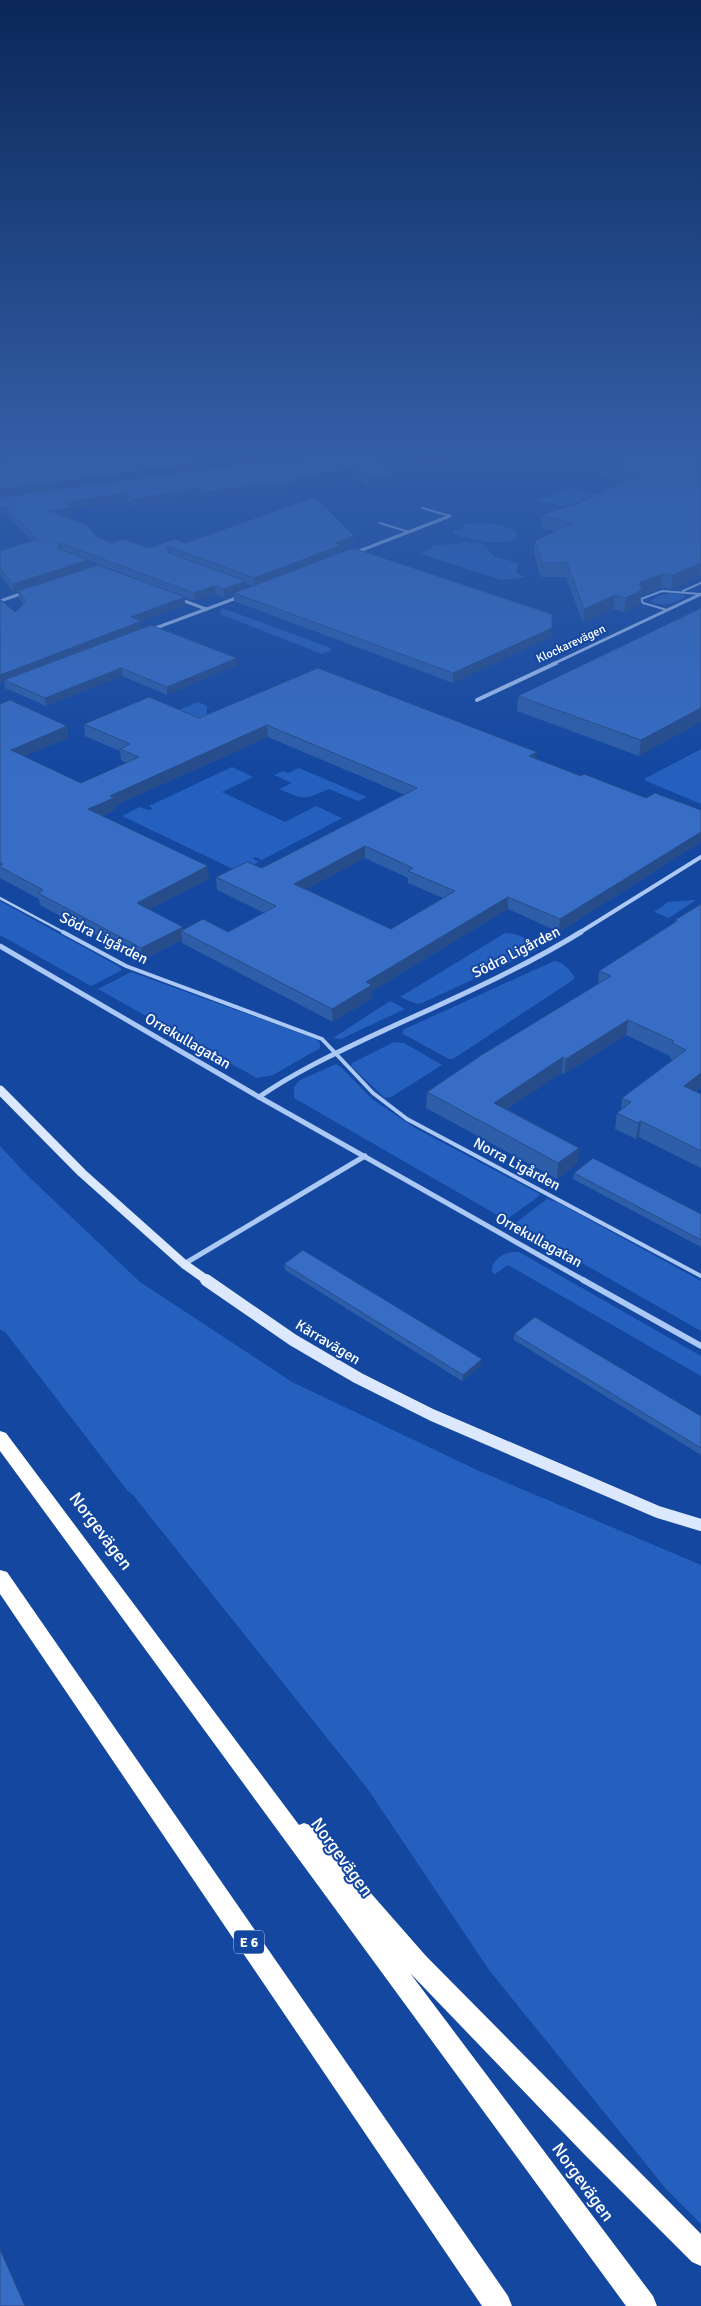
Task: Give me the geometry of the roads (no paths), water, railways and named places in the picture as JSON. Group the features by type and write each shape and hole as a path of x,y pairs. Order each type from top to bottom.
{"highway":[{"name":"Norgevägen","path":"0,1438 643,2306"},
{"name":"E 6","path":"0,1578 498,2306"},
{"path":"228,1745 418,1964 593,2145 701,2253"}],"street":[{"path":"0,601 26,592"},
{"name":"Klockarevägen","path":"477,700 701,594"},
{"path":"172,596 206,610"},
{"path":"145,632 241,596"},
{"name":"Södra Ligården","path":"259,1097 276,1085 334,1054 541,957 701,857"},
{"name":"Orrekullagatan","path":"0,946 259,1097 701,1346"},
{"name":"Kärravägen","path":"0,1090 82,1173 184,1264 293,1340 358,1378 432,1415 658,1512 701,1525"},
{"path":"184,1264 365,1156"}],"lane":[{"path":"683,591 701,583"},
{"path":"667,610 643,603 641,600 649,594 659,591 683,591 701,594"},
{"name":"Södra Ligården","path":"0,898 126,966 322,1038 334,1054"},
{"name":"Norra Ligården","path":"334,1054 373,1093 407,1119 701,1276"}]}
